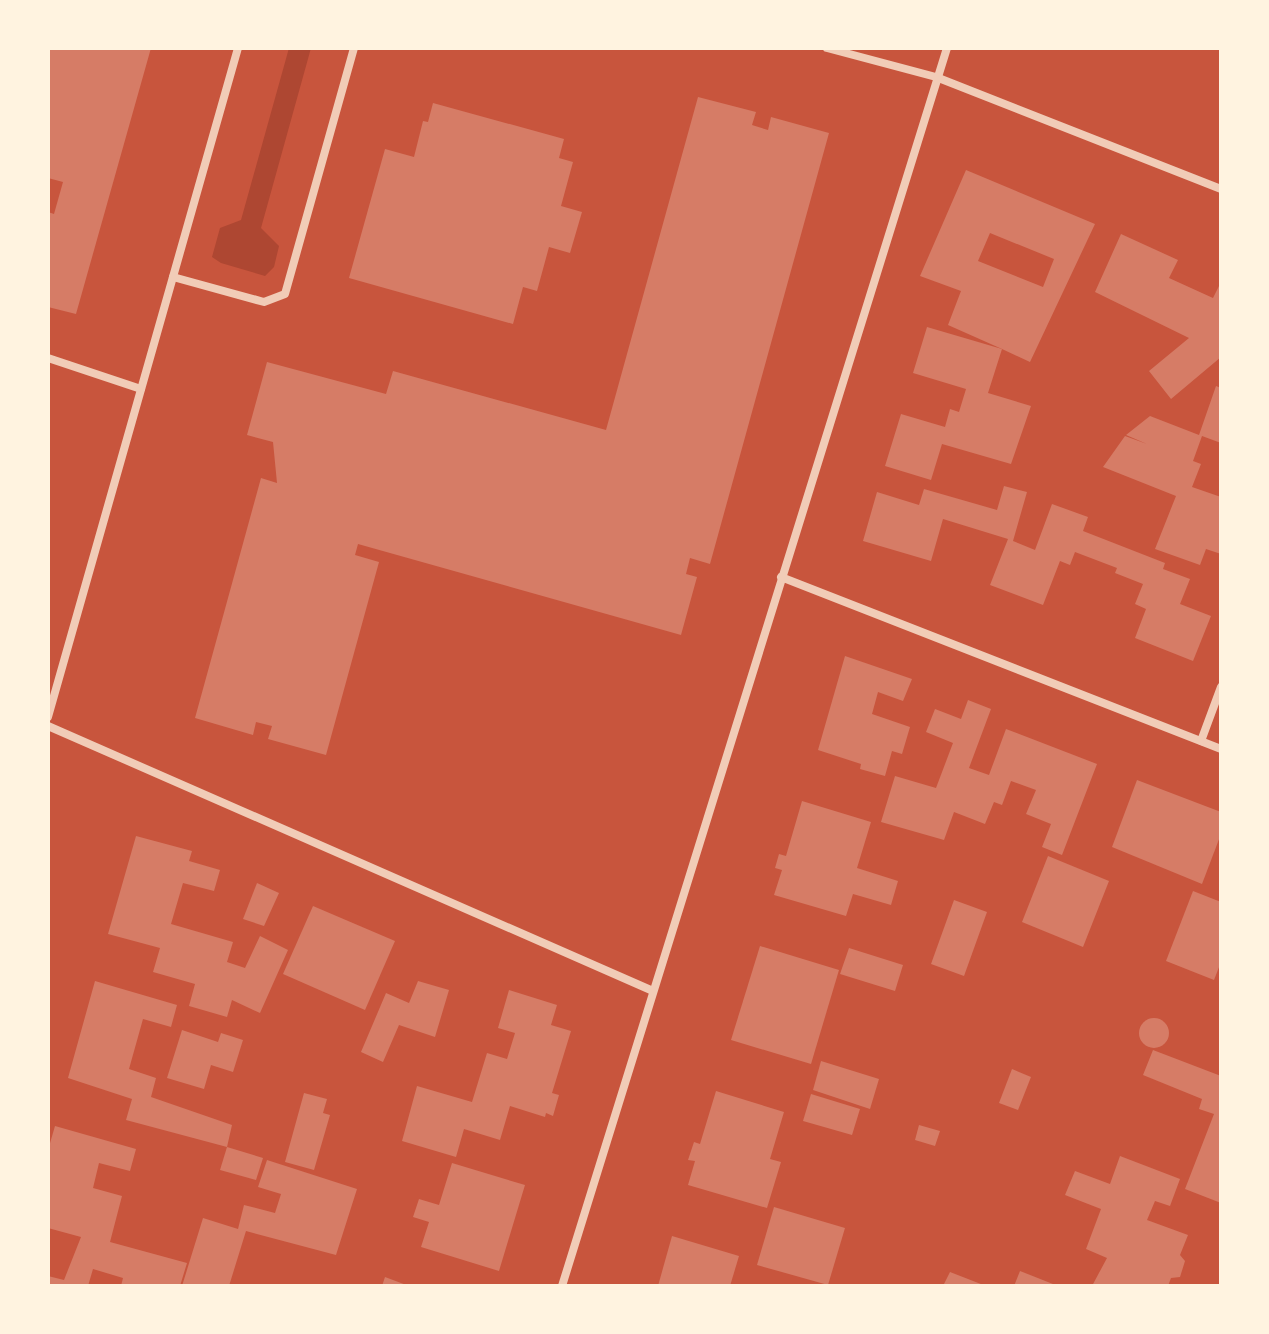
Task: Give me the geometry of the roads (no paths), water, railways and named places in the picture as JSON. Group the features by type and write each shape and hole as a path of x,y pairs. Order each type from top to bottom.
{"street":[{"path":"48,717 238,48"},
{"path":"173,277 264,302 285,294 354,48"},
{"path":"827,48 936,77 1221,189"},
{"path":"562,1286 947,48"},
{"path":"48,358 141,389"},
{"path":"781,577 1221,749"},
{"path":"1201,741 1221,687"},
{"path":"48,726 653,991"}]}
